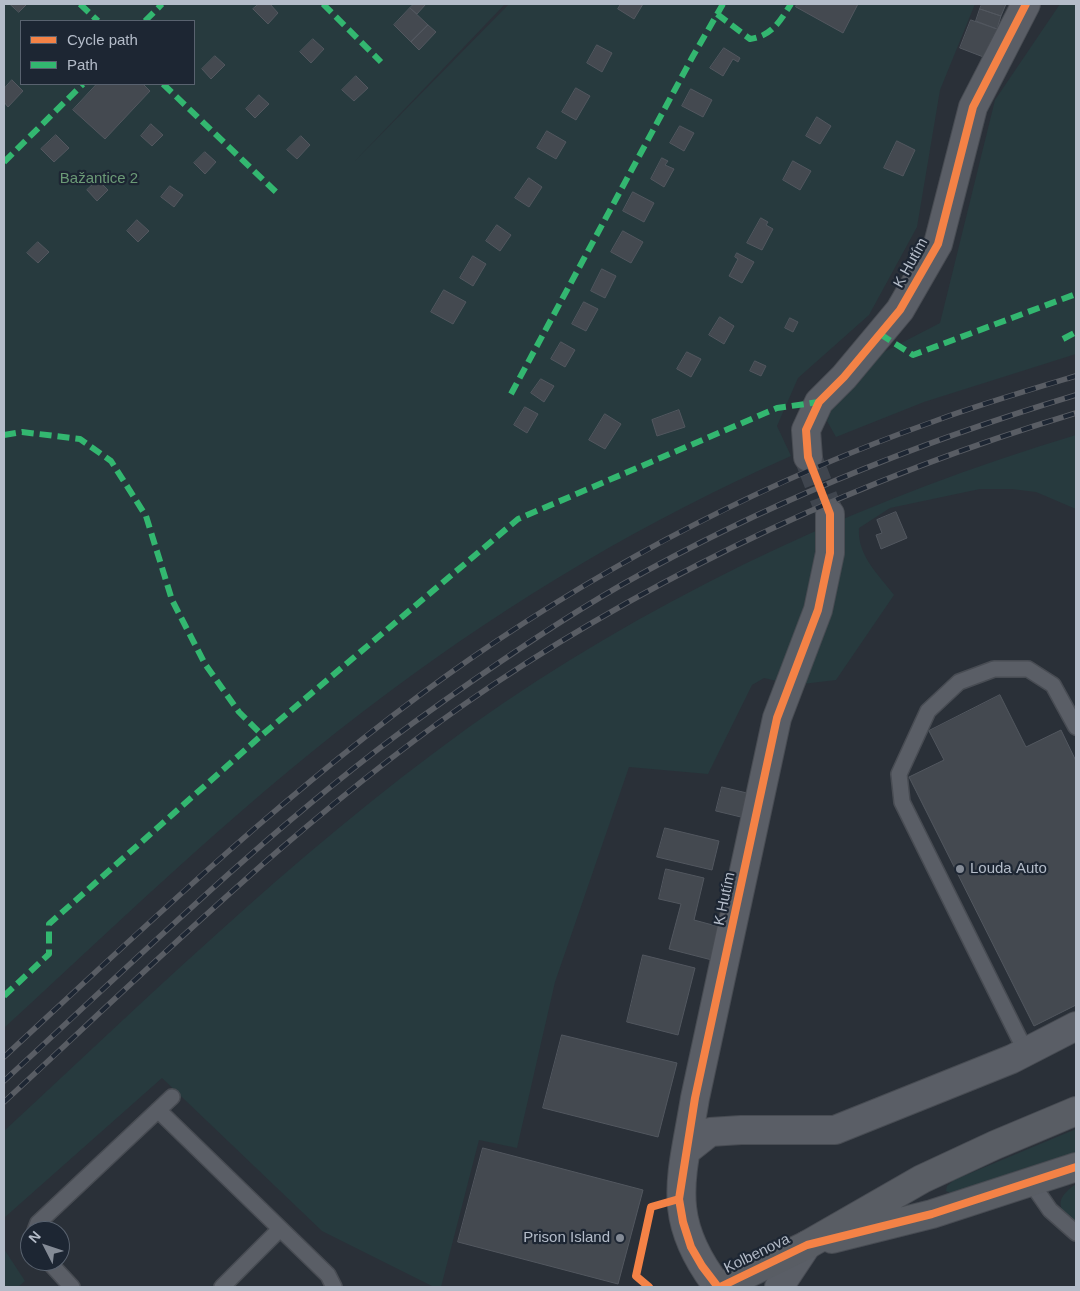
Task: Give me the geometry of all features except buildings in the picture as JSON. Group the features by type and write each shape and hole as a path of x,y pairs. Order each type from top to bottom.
{"main road":[{"path":"806,1245 922,1179 995,1144 1076,1111"},
{"path":"806,1245 932,1214 1076,1167"},
{"name":"Kolbenova","path":"719,1287 806,1245"}],"street":[{"name":"K Hutím","path":"808,457 806,430 819,402 844,377 900,310 938,244 973,107 1026,4"},
{"name":"K Hutím","path":"719,1287 691,1247 683,1222 680,1199 686,1151 695,1098 777,718 818,610 830,553 830,514"},
{"path":"686,1151 710,1132 835,1130 1026,1052 1076,1026"},
{"path":"779,1287 806,1245"}],"lane":[{"path":"1026,1052 902,802 900,774 928,711 959,682 994,668 1028,669 1053,685 1076,727"},
{"path":"40,1221 172,1097"},
{"path":"158,1110 328,1275 334,1287"},
{"path":"1030,1182 1050,1210 1076,1233"},
{"path":"222,1287 280,1228"},
{"path":"57,1271 72,1287"}],"green space":[{"name":"Bažantice 2","path":"4,4 505,4 353,163 509,4 975,4 940,90 917,227 869,315 798,378 777,426 791,456 685,506 634,534 533,593 484,625 389,692 338,731 240,812 4,1028"},
{"path":"1060,4 1076,4 1076,354 924,402 836,437 827,421 836,399 880,354 940,323 995,100"},
{"path":"1076,435 1076,509 1036,492 1012,489 980,489 890,508 859,528 859,538 865,556 875,572 894,595 836,680 794,685 764,678 752,685 708,774 629,767 555,982 517,1148 479,1140 441,1287 434,1287 322,1231 162,1078 4,1218 4,1131 245,908 370,802 435,752 502,704 569,661 637,620 707,583 779,548 925,486 1000,459"},
{"path":"1076,1129 1076,1152 953,1194 946,1191 947,1186 954,1180"},
{"path":"1076,1184 1076,1225 1062,1209 1061,1199"},
{"path":"4,1249 25,1281 18,1287 4,1287"}],"tunnel":[{"path":"808,457 830,514"}],"railway":[{"path":"4,1057 173,901 288,800 408,704 524,623 637,555 754,496 813,469 952,415 1076,376"},
{"path":"4,1081 153,942 306,807 413,723 542,634 623,584 732,527 788,501 901,454 1017,413 1076,395"},
{"path":"4,1102 180,938 300,832 426,732 491,686 560,642 630,601 701,563 773,528 847,495 922,465 1076,413"}],"marked path":[{"path":"80,4 97,20"},
{"path":"146,20 162,4"},
{"path":"323,4 381,62"},
{"path":"511,394 693,56 723,4"},
{"path":"717,14 750,39 764,35 775,27 791,4"},
{"path":"4,162 82,85"},
{"path":"164,85 276,192"},
{"path":"880,334 913,355 1076,294"},
{"path":"1063,339 1076,332"},
{"path":"4,996 49,954 49,924 262,735 518,519 777,408 819,402"},
{"path":"4,435 22,432 80,439 111,461 146,516 172,600 205,664 239,712 262,735"}],"cycle path":[{"path":"718,1287 702,1266 691,1247 683,1222 679,1199 695,1098 777,718 818,610 830,553 830,514 808,457 806,430 819,402 844,377 900,310 938,244 973,107 1026,4"},
{"path":"720,1287 807,1245 932,1214 1076,1167"},
{"path":"649,1287 636,1276 651,1207 679,1199"}],"place":[{"name":"Louda Auto","path":"960,869"},
{"name":"Prison Island","path":"620,1238"}]}
